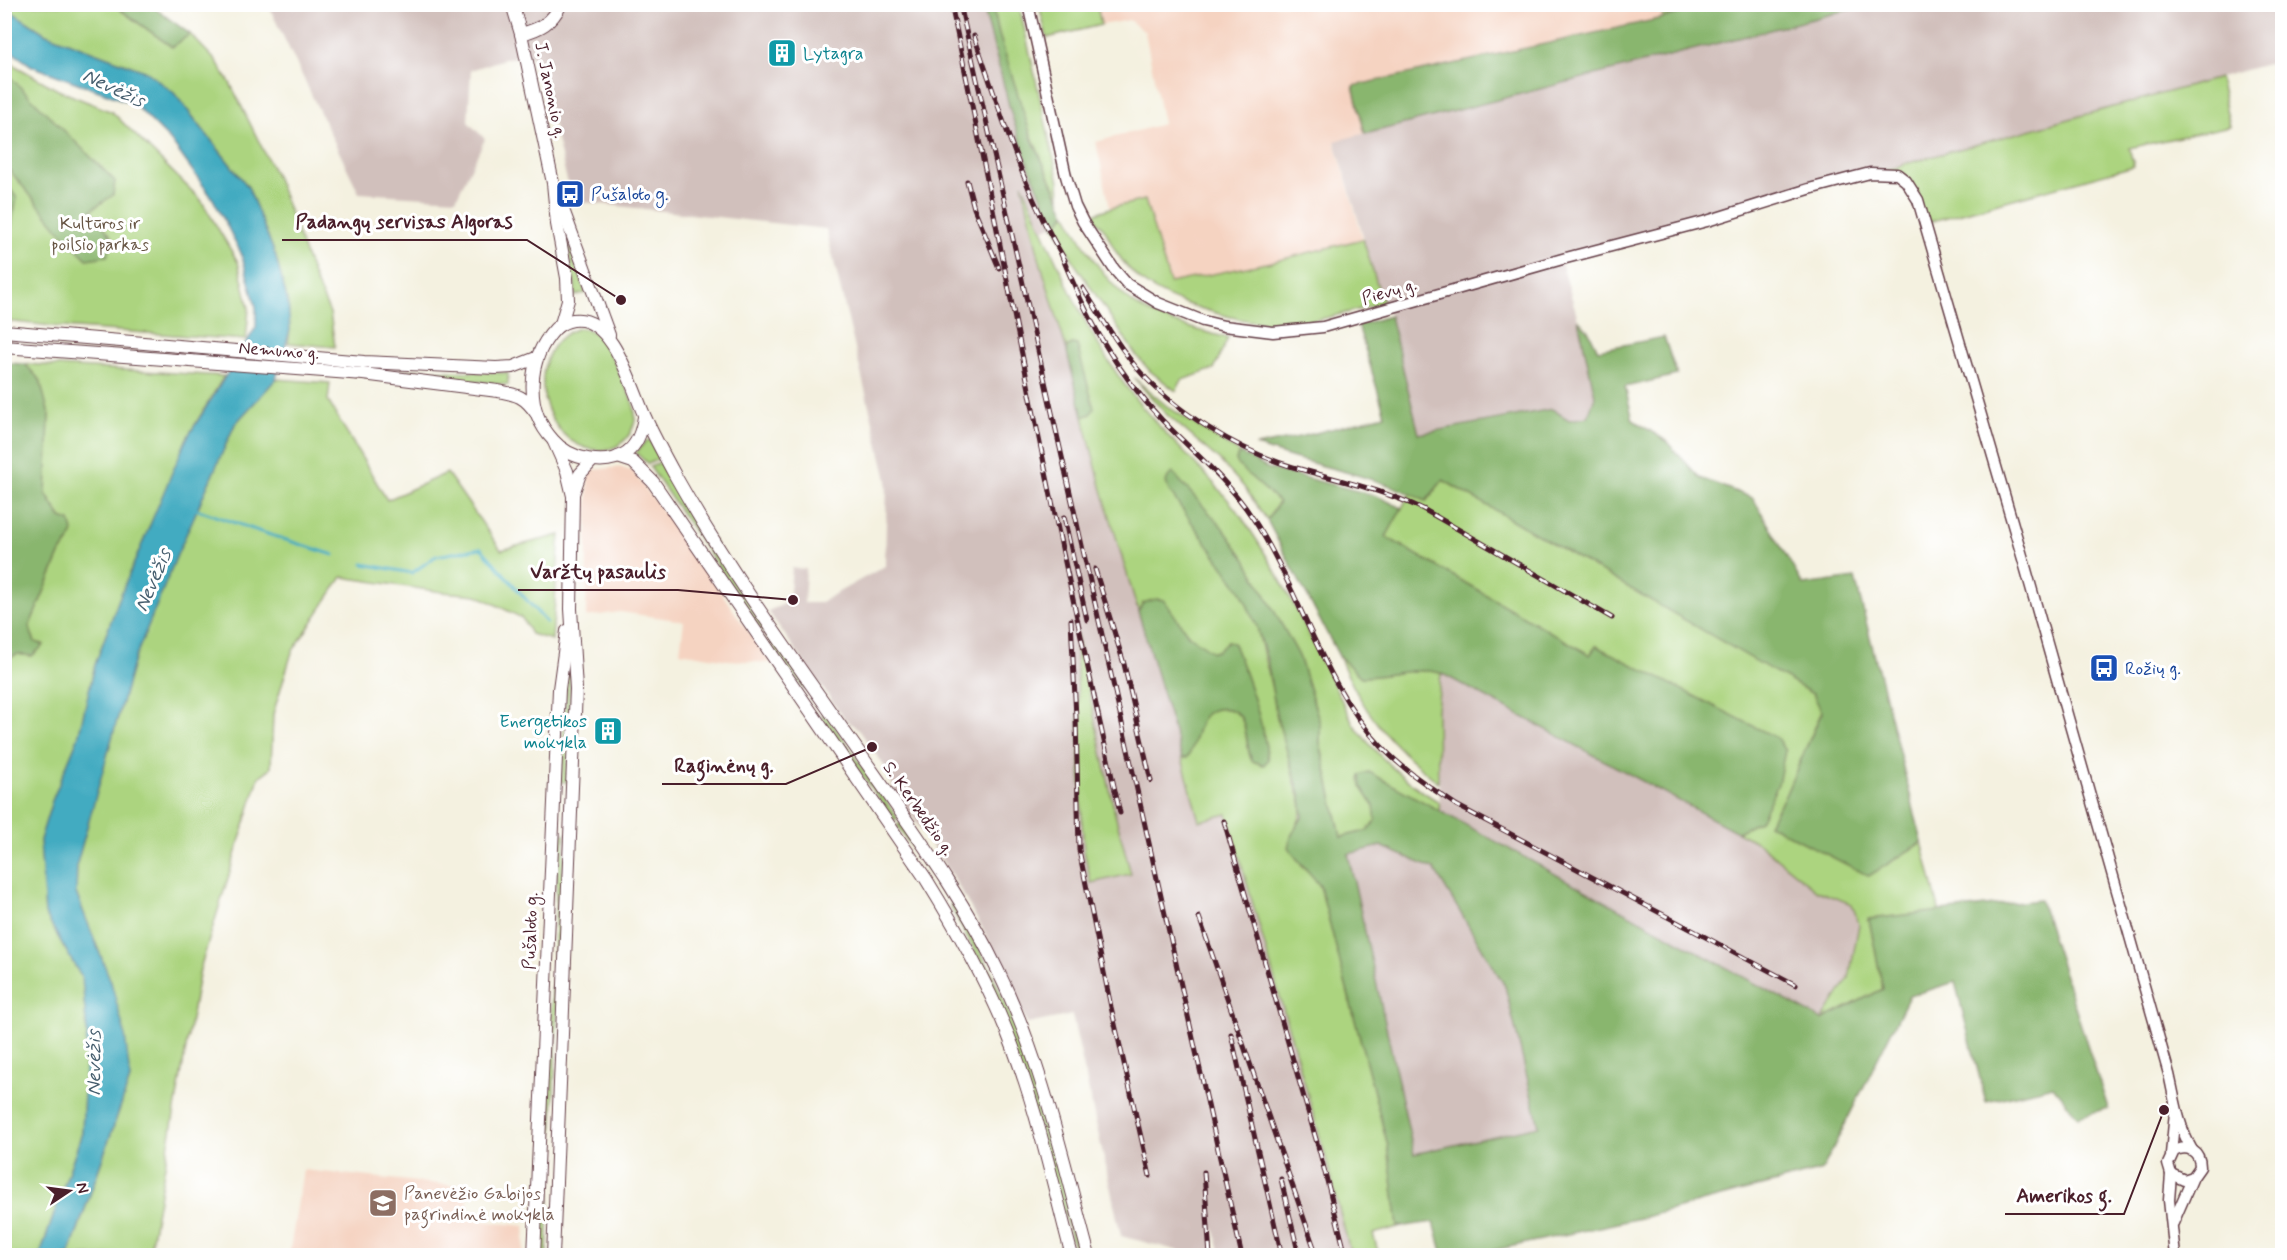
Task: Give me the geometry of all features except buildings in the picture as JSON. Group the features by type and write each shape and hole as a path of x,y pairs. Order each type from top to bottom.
{"main road":[{"name":"J. Janonio g.","path":"512,4 521,34 553,183 557,224 567,278 568,300 561,324"},
{"path":"521,34 545,26 556,14 561,4"},
{"name":"J. Janonio g.","path":"553,183 569,220 611,342"},
{"path":"576,320 597,325 611,342 644,417 631,449 618,457 593,460 573,454 554,442 539,417 533,386 536,358 547,340 561,324 576,320"},
{"name":"Nemuno g.","path":"4,331 363,368 519,395 527,400 539,417"},
{"name":"Nemuno g.","path":"4,347 363,368 496,368 513,367 536,358"},
{"name":"S. Kerbedžio g.","path":"644,417 708,531 958,897 999,972 1037,1070 1089,1256"},
{"name":"Pušaloto g.","path":"553,1256 576,712 576,672 571,609 573,495 567,471 554,442"},
{"name":"S. Kerbedžio g.","path":"618,457 633,462 653,482 926,879 980,972 1022,1072 1072,1256"},
{"name":"Pušaloto g.","path":"573,495 580,474 593,460"},
{"name":"Pušaloto g.","path":"534,1256 559,689 571,609"},
{"path":"807,705 820,696"}],"street":[{"name":"Pievų g.","path":"1028,4 1066,176 1075,206 1083,222 1114,269 1128,284 1158,303 1203,321 1224,326 1273,332 1323,327 1566,258 1696,224 1809,189 1870,173 1897,174 1906,181 1914,190 2029,581 2169,1074 2175,1106"},
{"path":"2173,1223 2193,1177 2198,1173 2200,1160 2184,1134 2175,1106"},
{"path":"2175,1106 2168,1164 2171,1174 2169,1200 2175,1256"},
{"path":"2170,1154 2178,1148 2192,1150"},
{"path":"2171,1174 2179,1179 2193,1177"}],"shaded area":[{"path":"268,5 983,5 1011,113 1028,164 1054,225 1042,230 1023,187 1039,258 1066,348 1102,490 1199,821 1227,813 1324,1151 1351,1255 1221,1255 1214,1227 1214,1255 1195,1255 1121,1236 1072,1015 1027,1024 1009,979 984,931 951,874 894,790 887,770 860,731 844,718 768,611 789,602 792,568 806,569 804,603 819,603 885,566 887,480 826,229 572,201 537,57 507,58 471,70 468,122 485,139 456,199 359,193","holes":["1076,630 1115,814 1131,874 1084,851"]},
{"path":"1097,5 1660,5 1663,18 1353,86 1365,134 1335,142 1363,239 1271,262 1170,283 1145,200 1110,208 1096,142 1163,124 1145,32 1129,20 1101,25"},
{"path":"1867,5 2282,5 2282,60 1905,164 1901,167 1870,173 1652,236 1559,254 1578,319 1595,396 1588,417 1569,420 1552,409 1419,434 1390,316 1383,303 1335,141"},
{"path":"619,467 632,471 693,552 770,663 728,660 680,652 684,621 620,612 586,617 588,474 593,470"},
{"path":"1441,673 1758,843 1817,891 1852,904 1859,924 1849,978 1822,1020 1440,812 1437,710"},
{"path":"1381,846 1434,869 1505,986 1540,1126 1414,1154 1347,854"},
{"name":"Panevėžio Gabijos pagrindinė mokykla","path":"303,1170 468,1187 467,1219 525,1226 523,1255 289,1256"}],"green space":[{"path":"1660,4 1712,5 1663,18"},
{"path":"4,5 113,5 172,47 190,34 215,60 229,81 277,178 316,283 330,313 335,347 288,343 290,330 288,303 275,254 248,187 174,93 147,72 46,34"},
{"path":"114,5 150,5 190,34 172,47"},
{"path":"983,5 993,5 998,31 1032,139 1066,213 1054,225 1028,164 1011,113"},
{"path":"993,5 1019,5 1059,182 1060,198 1020,104 1004,54"},
{"path":"1039,5 1097,5 1101,25 1047,38"},
{"path":"1712,5 1867,5 1365,134 1353,86 1663,18"},
{"name":"Kultūros ir poilsio parkas","path":"5,60 58,90 112,112 201,200 238,262 249,308 246,340 5,321"},
{"path":"4,71 115,181 113,195 91,210 114,240 107,256 87,259 66,238 5,165"},
{"path":"2219,78 2230,126 2129,148 2134,166 1925,223 1906,181 1870,173 1900,167"},
{"path":"5,182 17,198 9,238 5,241"},
{"path":"1022,183 1087,325 1120,378 1152,418 1222,493 1247,525 1290,598 1354,725 1393,768 1439,802 1440,812 1369,772 1360,775 1361,786 1374,806 1376,821 1366,831 1341,837 1320,742 1320,723 1299,656 1246,560 1223,528 1241,591 1257,627 1300,798 1301,815 1292,834 1301,865 1320,886 1388,1146 1398,1227 1373,1234 1379,1255 1351,1255 1324,1151 1227,814 1199,821 1182,758 1187,757 1191,750 1203,718 1209,712 1217,709 1228,709 1236,713 1244,724 1252,761 1264,765 1268,759 1250,686 1234,644 1228,641 1217,652 1201,646 1186,632 1164,600 1143,603 1138,611 1083,417 1091,414 1072,344 1066,348 1039,258"},
{"path":"1145,200 1170,283 1271,262 1363,239 1383,303 1305,322 1273,323 1228,316 1169,297 1148,286 1127,267 1103,227 1088,216"},
{"path":"1066,213 1096,263 1125,297 1158,316 1228,338 1214,369 1182,380 1176,391 1150,371 1136,355 1077,267 1054,225"},
{"path":"562,225 586,293 575,296 575,284"},
{"path":"1390,316 1419,434 1552,409 1569,420 1588,417 1595,396 1578,319 1589,332 1598,350 1664,337 1677,375 1625,387 1633,420 1665,440 1700,478 1753,498 1803,585 1855,578 1922,842 1869,876 1768,824 1785,796 1822,712 1813,694 1443,480 1426,501 1364,477 1257,446 1385,415 1358,325"},
{"path":"579,328 593,332 603,341 634,407 635,420 631,432 620,444 609,449 586,448 569,439 556,425 547,407 543,388 544,369 550,352 562,337"},
{"path":"1072,344 1077,345 1094,408 1091,414 1083,417 1066,348"},
{"path":"5,363 25,364 40,380 49,415 46,494 61,518 70,521 73,531 70,540 61,552 29,627 35,642 44,645 32,656 17,654 5,661"},
{"path":"25,364 224,376 187,438 119,599 95,665 78,738 52,801 40,840 45,914 82,978 87,1033 82,1133 40,1255 5,1255 4,661 17,654 32,656 43,644 35,642 29,627 61,552 70,540 70,521 62,519 46,494 49,415 40,381"},
{"path":"404,371 508,373 508,385"},
{"path":"1134,378 1168,407 1240,453 1236,460 1239,466 1279,502 1267,520 1244,487 1219,460 1165,413"},
{"path":"276,379 330,383 328,401 387,500 447,473 501,550 560,535 552,640 531,634 522,618 477,595 342,577 292,652 273,714 271,768 259,777 200,969 149,1255 69,1256 130,1079 111,982 76,893 77,863 133,663 177,555 235,424"},
{"path":"650,440 660,458 648,464 636,453 646,441"},
{"path":"1240,453 1267,468 1377,496 1402,508 1386,537 1590,655 1596,646 1777,738 1785,751 1778,784 1760,821 1737,832 1441,673 1411,671 1361,677 1339,656 1267,520 1279,502 1239,466 1236,460"},
{"path":"662,461 807,688 803,689 780,657 650,467"},
{"path":"1173,473 1223,528 1246,560 1299,656 1320,723 1320,743 1341,837 1366,831 1376,821 1374,806 1361,786 1360,775 1369,772 1822,1020 1883,989 1869,919 2040,900 2108,1108 2078,1117 2053,1086 1986,1102 1955,982 1909,996 1822,1170 1649,1216 1473,1255 1443,1255 1434,1222 1398,1227 1388,1146 1320,886 1288,847 1292,834 1303,816 1301,798 1277,718 1267,660 1257,627 1241,591 1169,491 1166,482","holes":["1381,846 1434,869 1505,986 1539,1126 1414,1154 1348,854"]},
{"path":"1443,480 1813,694 1822,711 1785,796 1768,824 1869,876 1922,842 1940,913 1869,919 1883,989 1822,1020 1849,978 1859,924 1852,904 1817,891 1758,843 1737,832 1760,821 1597,646 1590,655 1386,537 1410,493 1426,501"},
{"path":"1156,599 1164,600 1188,635 1213,652 1228,641 1234,644 1259,715 1268,759 1264,765 1252,761 1241,718 1228,709 1217,709 1209,712 1203,718 1191,751 1187,758 1182,758 1138,611 1143,603"},
{"path":"1075,625 1115,814 1131,874 1091,883 1084,851 1082,822"},
{"path":"1339,656 1361,677 1411,671 1441,673 1437,710 1438,782 1406,755 1379,726 1357,694"},
{"path":"567,663 571,663 567,782 561,782"},
{"path":"823,713 898,818 894,820 822,718"},
{"path":"901,823 942,882 942,886 939,886 897,825"},
{"path":"559,833 565,834 547,1255 540,1256"},
{"path":"954,902 992,974 1024,1050 1049,1126 1083,1255 1077,1255 984,969 950,906"}],"water":[{"name":"Nevėžis","path":"4,7 46,34 147,72 174,93 248,187 275,254 288,303 290,330 276,379 235,424 177,555 133,663 77,863 76,893 111,982 125,1034 130,1079 69,1255 40,1255 82,1133 87,1032 82,978 45,914 40,840 52,801 78,738 95,665 119,599 187,438 256,327 256,307 241,253 213,199 171,141 134,104 32,66 5,47"}],"waterway":[{"path":"196,509 334,555"},
{"path":"363,564 412,573 436,556 481,548 546,622"}],"railway":[{"path":"951,4 1047,480 1120,813"},
{"path":"960,4 1242,1256"},
{"path":"974,36 1025,179 1050,234 1065,260"},
{"path":"967,181 974,208 999,268"},
{"path":"1061,254 1103,342 1130,382 1162,420 1221,478 1252,517 1269,544 1343,695 1361,722 1389,755 1456,805 1796,985"},
{"path":"1083,288 1115,339 1136,367 1169,399 1208,428 1272,460 1375,490 1423,509 1612,618"},
{"path":"1064,517 1087,620"},
{"path":"1095,569 1124,664 1151,781"},
{"path":"1071,620 1079,850 1111,1007 1150,1176"},
{"path":"1224,821 1320,1153 1346,1256"},
{"path":"1199,917 1317,1256"},
{"path":"1231,1034 1282,1256"},
{"path":"1204,1172 1210,1256"},
{"path":"1281,1179 1299,1256"}],"place":[{"name":"Lytagra","path":"782,53"},
{"name":"Pušaloto g.","path":"570,194"},
{"name":"Padangų servisas Algoras","path":"621,300"},
{"name":"Varžtų pasaulis","path":"793,600"},
{"name":"Rožių g.","path":"2104,668"},
{"name":"Energetikos mokykla","path":"608,731"},
{"name":"Raginėnų g.","path":"872,747"},
{"name":"Amerikos g.","path":"2164,1110"},
{"name":"Panevėžio Gabijos pagrindinė mokykla","path":"383,1203"}]}
